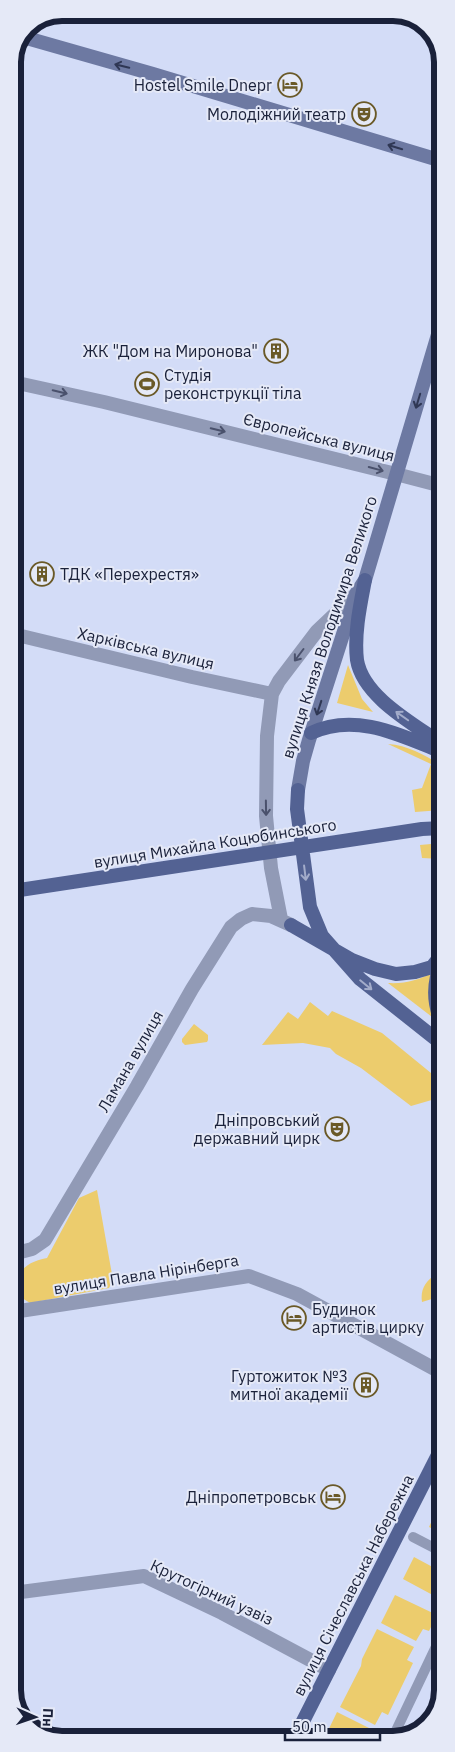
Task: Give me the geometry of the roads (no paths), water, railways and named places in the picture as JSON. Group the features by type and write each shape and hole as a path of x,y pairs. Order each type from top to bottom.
{"main road":[{"path":"29,39 434,159"},
{"name":"вулиця Князя Володимира Великого","path":"434,348 365,580 356,594 311,733 303,761 297,809 310,907 322,936 360,979 434,1038"},
{"path":"365,580 356,644 358,662 366,682 375,694 393,710 434,738"},
{"path":"311,733 323,727 361,724 378,728 434,749"},
{"name":"вулиця Михайла Коцюбинського","path":"21,890 434,828"},
{"path":"286,922 300,925 307,918 310,907"},
{"path":"286,922 352,960 396,974 415,972 432,967 434,964"},
{"name":"вулиця Січеславська Набережна","path":"298,1731 434,1462"}],"street":[{"name":"Європейська вулиця","path":"21,384 95,400 434,484"},
{"path":"286,922 271,868 266,816 266,760 272,694 317,631 356,594"},
{"name":"Харківська вулиця","path":"21,636 272,694"},
{"name":"Ламана вулиця","path":"21,1252 32,1250 45,1240 137,1086 184,1002 231,927 241,919 252,914 286,922"},
{"name":"вулиця Павла Нірінберга","path":"21,1311 249,1276 297,1294 434,1369"},
{"path":"413,1537 434,1548"},
{"name":"Крутогірний узвіз","path":"21,1591 144,1576 222,1613 329,1670"},
{"path":"396,1731 434,1651"}],"place":[{"name":"Hostel Smile Dnepr","path":"290,85"},
{"name":"Молодіжний театр","path":"364,114"},
{"name":"ЖК \"Дом на Миронова\"","path":"276,351"},
{"name":"Студія реконструкції тіла","path":"147,384"},
{"name":"ТДК «Перехрестя»","path":"42,574"},
{"name":"Дніпровський державний цирк","path":"337,1129"},
{"name":"Будинок артистів цирку","path":"294,1318"},
{"name":"Гуртожиток №3 митної академії","path":"366,1385"},
{"name":"Дніпропетровськ","path":"333,1497"}]}
